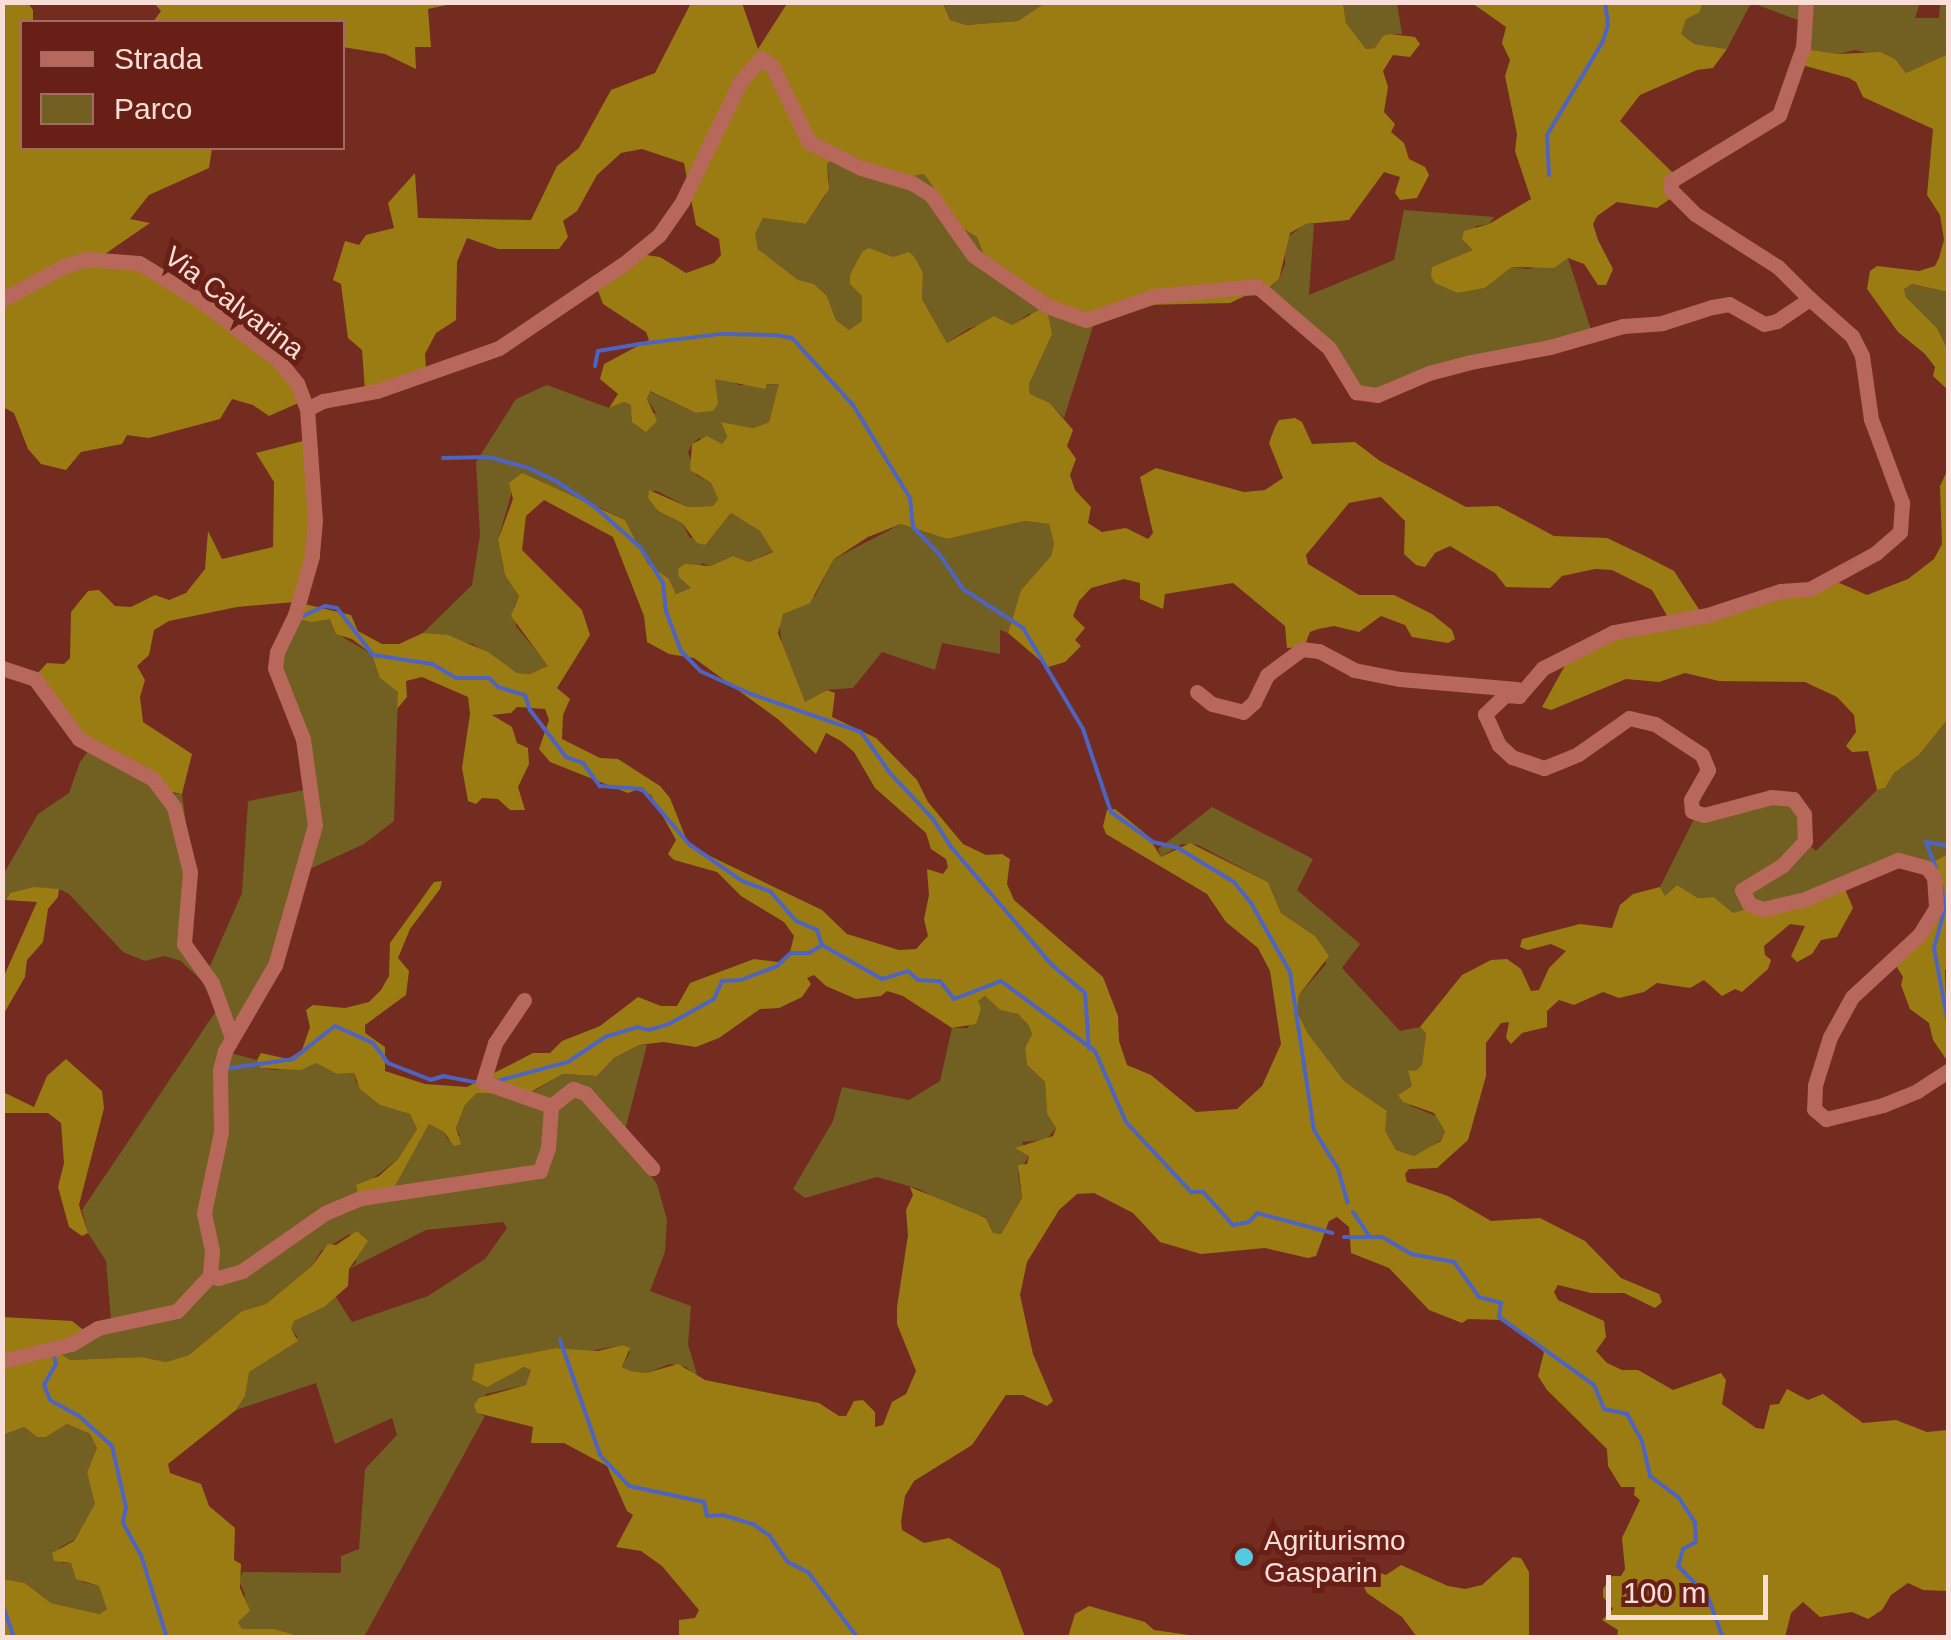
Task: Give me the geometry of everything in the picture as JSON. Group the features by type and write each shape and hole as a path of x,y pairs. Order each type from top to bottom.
{"street":[{"path":"1806,2 1803,47 1780,114 1671,180 1671,190 1694,214 1778,267 1852,336 1862,356 1871,418 1902,503 1900,532 1876,553 1810,589 1780,591 1708,615 1614,632 1544,668 1519,696 1505,695 1485,714 1498,745 1528,766 1544,768 1578,754 1629,718 1655,724 1702,755 1708,770 1691,800 1692,812 1704,815 1771,797 1793,799 1804,814 1805,840 1783,865 1742,890 1748,904 1763,908 1804,899 1898,860 1927,868 1934,877 1936,908 1919,935 1852,997 1830,1037 1815,1085 1814,1109 1826,1119 1883,1105 1917,1091 1948,1071"},
{"path":"2,1361 71,1344 98,1328 177,1311 210,1276 205,1192 222,1132 220,1070 232,1035 280,953 315,824 303,739 276,668 277,652 294,616 312,556 315,520 306,410 500,348 626,262 659,235 682,202 740,82 761,58 772,66 809,142 861,168 912,182 931,196 973,256 1047,306 1086,320 1154,296 1236,284 1257,286 1328,348 1339,371 1356,392 1377,396 1429,373 1550,347 1622,326 1662,322 1712,306 1729,304 1764,324 1777,321 1810,298"},
{"name":"Via Calvarina","path":"2,300 64,266 87,259 139,263 201,301 279,361 297,382 306,410"},
{"path":"1196,692 1212,704 1243,712 1254,702 1267,675 1302,649 1319,651 1354,670 1400,679 1526,690"},
{"path":"2,668 35,679 79,739 153,779 174,807 190,872 184,944 212,983 232,1035"},
{"path":"524,1000 495,1043 483,1082 551,1106"},
{"path":"210,1276 218,1278 242,1271 325,1213 361,1198 540,1172 548,1148 551,1106 573,1090 585,1093 652,1168"}],"green space":[{"path":"943,2 1045,3 1018,21 966,25 950,20"},
{"path":"1343,3 1397,3 1402,34 1390,34 1375,48 1366,49 1346,23"},
{"path":"1702,3 1751,3 1727,49 1694,44 1680,34 1686,18 1700,12"},
{"path":"1752,3 1920,3 1915,18 1939,18 1940,3 1948,3 1948,54 1906,73 1895,59 1855,50 1839,54 1804,49 1806,23"},
{"path":"833,157 891,179 924,174 962,228 977,237 986,261 1095,320 1064,418 1050,403 1030,394 1029,384 1037,365 1030,313 1012,326 985,323 947,343 922,299 923,273 857,289 862,296 862,321 849,330 836,320 827,296 814,284 798,281 758,249 754,234 763,218 806,224 825,196 829,180 827,163"},
{"path":"1404,210 1494,217 1489,224 1476,226 1469,243 1474,250 1432,267 1458,293 1485,288 1512,267 1529,269 1568,258 1594,339 1466,365 1368,398 1268,290 1279,279 1285,264 1285,239 1305,224 1314,224 1309,295 1394,260"},
{"path":"1911,284 1948,292 1948,350 1937,328 1906,297 1904,288"},
{"path":"722,377 739,385 780,384 769,422 753,428 721,422 727,437 722,444 699,438 692,444 688,452 696,475 711,483 718,499 713,506 688,507 657,491 649,491 648,498 658,511 682,523 690,538 715,532 731,513 760,531 773,551 749,562 733,556 710,566 702,563 687,581 692,588 676,594 669,579 648,564 625,520 586,501 512,491 498,540 503,567 519,596 514,607 516,626 549,666 530,674 517,673 473,644 423,633 472,585 480,535 476,462 516,399 547,385 609,408 624,402 632,405 633,414 656,413 647,399 649,391 696,413 713,411 714,379"},
{"path":"1025,521 1049,524 1054,544 1051,556 1021,590 1008,633 1000,630 1000,654 942,643 935,670 882,652 853,688 826,690 805,703 784,657 779,625 783,614 815,596 834,559 901,524 947,539"},
{"path":"290,617 330,619 344,638 372,654 387,682 398,692 394,821 364,844 301,873 288,929 223,1051 257,1060 260,1068 276,1070 316,1062 337,1074 354,1073 356,1082 380,1105 410,1114 417,1129 398,1159 371,1180 403,1171 429,1124 444,1132 448,1140 460,1136 456,1128 465,1105 477,1093 534,1091 563,1074 597,1076 614,1058 647,1045 623,1138 657,1184 667,1220 665,1252 650,1291 691,1306 688,1344 698,1378 686,1367 670,1364 646,1373 629,1371 622,1367 630,1352 622,1345 590,1351 556,1348 475,1365 516,1371 524,1367 532,1370 531,1378 526,1385 486,1394 477,1413 485,1416 364,1637 301,1637 275,1629 242,1629 238,1622 245,1595 239,1580 243,1572 341,1573 341,1556 359,1549 365,1469 397,1435 392,1418 335,1444 316,1383 236,1410 245,1396 245,1379 249,1372 298,1337 290,1329 294,1321 330,1302 334,1294 352,1322 428,1296 485,1259 507,1228 503,1222 426,1230 349,1269 356,1263 350,1234 321,1251 312,1266 266,1304 242,1311 189,1355 166,1362 142,1357 70,1360 52,1349 111,1321 106,1261 88,1233 82,1210 216,1011 202,981 181,961 164,956 145,961 123,952 69,894 59,889 10,893 6,900 3,898 3,875 38,814 69,793 80,762 94,743 174,794 182,794 189,846 190,947 210,966 242,893 248,801 309,789 303,736 274,668"},
{"path":"1948,719 1948,854 1927,865 1915,858 1741,913 1733,913 1714,897 1698,898 1677,885 1665,897 1660,887 1696,815 1768,800 1800,806 1802,838 1816,851 1877,790 1885,788 1894,773 1919,755"},
{"path":"1212,807 1313,859 1297,890 1360,944 1342,968 1400,1031 1420,1027 1426,1033 1422,1066 1412,1086 1399,1095 1411,1106 1441,1118 1445,1131 1441,1140 1423,1153 1414,1156 1396,1150 1384,1131 1387,1111 1345,1082 1308,1035 1297,1012 1299,995 1326,964 1315,936 1281,913 1268,882 1198,845 1182,844 1161,857 1158,849"},
{"path":"985,996 1000,1010 1018,1014 1029,1026 1032,1034 1025,1048 1027,1065 1045,1082 1047,1114 1056,1128 1046,1140 1022,1142 1029,1156 1018,1174 1022,1198 1001,1234 993,1233 986,1217 954,1209 919,1189 877,1177 805,1198 793,1189 833,1121 842,1087 909,1100 940,1081 952,1028 968,1028 978,1001"},
{"path":"67,1424 90,1434 97,1448 87,1472 96,1504 74,1540 59,1548 62,1563 71,1563 83,1582 99,1586 104,1593 107,1609 101,1614 51,1603 25,1583 3,1579 3,1435 24,1427 37,1437 46,1437"}],"shaded area":[{"path":"788,2 943,3 950,20 966,25 1018,21 1045,3 1343,3 1346,23 1366,49 1375,48 1383,36 1390,34 1415,37 1420,44 1410,57 1393,55 1383,71 1388,87 1384,112 1395,124 1391,132 1404,143 1409,159 1425,167 1429,175 1417,198 1400,200 1395,193 1400,177 1384,172 1349,220 1306,224 1290,233 1279,279 1261,295 1245,296 1230,303 1144,305 1071,317 986,261 977,237 962,228 924,174 891,180 833,158 827,164 829,189 806,224 763,218 755,234 758,249 798,280 814,284 827,296 836,320 849,330 862,321 862,296 850,284 850,275 862,252 869,248 893,257 909,252 915,258 923,273 922,299 947,343 994,316 1012,325 1039,310 1048,315 1052,334 1029,384 1030,394 1050,403 1073,430 1067,446 1076,459 1070,475 1075,490 1091,507 1088,523 1102,532 1126,528 1148,539 1153,533 1140,477 1156,468 1244,492 1265,490 1283,478 1269,443 1275,427 1279,420 1295,418 1302,422 1312,444 1355,442 1380,461 1466,507 1498,506 1554,536 1607,538 1645,556 1674,571 1704,617 1835,581 1867,595 1908,579 1934,559 1942,544 1940,486 1948,469 1948,719 1919,755 1894,773 1885,788 1877,790 1868,751 1852,752 1846,746 1856,732 1854,715 1837,697 1805,682 1719,681 1685,673 1659,682 1626,679 1551,710 1542,707 1568,660 1583,656 1601,638 1669,619 1652,590 1612,570 1595,569 1562,576 1550,588 1506,587 1495,573 1450,546 1435,553 1425,567 1416,565 1404,554 1405,521 1381,497 1349,503 1306,555 1308,564 1359,595 1394,595 1432,614 1452,630 1455,639 1448,643 1412,637 1405,625 1381,616 1359,632 1334,626 1318,629 1310,632 1304,647 1287,648 1285,626 1233,583 1165,594 1163,609 1140,599 1140,583 1124,579 1091,588 1079,601 1073,616 1085,628 1075,640 1081,646 1065,662 1048,667 1008,633 1021,590 1051,556 1054,544 1049,524 1025,521 947,539 901,524 868,537 834,559 810,603 783,614 778,633 805,702 827,690 835,693 832,717 876,738 917,780 928,802 963,844 986,855 1002,854 1010,859 1007,884 1014,900 1103,977 1118,1016 1119,1041 1127,1065 1151,1075 1196,1112 1237,1109 1262,1086 1281,1044 1270,971 1258,948 1226,922 1207,894 1106,834 1103,826 1107,810 1115,809 1147,835 1161,857 1190,843 1268,882 1281,913 1315,936 1329,956 1299,995 1297,1012 1308,1034 1345,1082 1387,1111 1385,1131 1396,1150 1414,1156 1441,1141 1445,1131 1434,1113 1403,1102 1398,1095 1412,1086 1408,1070 1416,1071 1422,1065 1426,1033 1420,1027 1462,975 1491,960 1507,959 1521,969 1531,991 1539,990 1549,968 1566,951 1551,944 1528,950 1520,947 1522,939 1580,924 1612,928 1620,905 1633,894 1660,887 1665,896 1677,885 1698,898 1714,897 1733,913 1842,882 1853,908 1837,937 1821,940 1812,954 1797,962 1791,956 1805,926 1790,924 1764,946 1765,955 1771,960 1768,969 1742,992 1735,989 1722,996 1704,980 1690,988 1657,983 1644,992 1619,998 1603,992 1574,1005 1559,1000 1547,1011 1547,1027 1522,1033 1511,1044 1506,1038 1509,1022 1501,1023 1486,1043 1486,1076 1468,1140 1437,1168 1409,1169 1405,1174 1407,1182 1448,1196 1491,1221 1540,1218 1585,1241 1621,1278 1659,1294 1662,1302 1655,1308 1624,1293 1591,1293 1558,1285 1554,1292 1558,1300 1604,1321 1606,1337 1596,1351 1607,1363 1622,1370 1638,1370 1673,1390 1721,1373 1726,1380 1722,1404 1756,1428 1764,1429 1770,1405 1779,1404 1787,1389 1808,1400 1823,1394 1863,1423 1896,1420 1927,1432 1948,1430 1948,1591 1923,1590 1908,1583 1868,1619 1852,1612 1820,1617 1803,1602 1791,1613 1785,1637 1617,1637 1618,1630 1602,1620 1613,1609 1603,1597 1603,1589 1612,1576 1621,1576 1625,1569 1622,1538 1640,1500 1634,1495 1635,1487 1621,1487 1608,1466 1607,1449 1547,1390 1538,1376 1544,1352 1538,1346 1501,1320 1468,1319 1462,1323 1429,1310 1389,1268 1351,1253 1349,1227 1337,1217 1329,1221 1316,1256 1308,1258 1265,1248 1201,1254 1160,1242 1133,1213 1094,1193 1077,1194 1059,1210 1027,1262 1020,1295 1033,1354 1053,1401 1047,1406 1023,1395 1006,1395 972,1445 914,1481 905,1496 901,1522 902,1530 924,1543 949,1538 1000,1569 1025,1637 679,1637 679,1620 695,1618 699,1610 662,1566 641,1551 616,1547 633,1515 627,1511 607,1466 564,1443 531,1443 533,1427 477,1413 474,1405 479,1398 526,1385 531,1370 524,1367 487,1387 472,1380 475,1364 556,1348 598,1351 622,1345 630,1348 622,1367 630,1371 646,1373 678,1364 705,1380 819,1403 839,1416 846,1416 854,1401 863,1400 875,1412 875,1427 883,1425 892,1402 906,1394 916,1371 897,1324 908,1235 906,1210 913,1195 910,1187 986,1218 993,1233 1001,1234 1022,1198 1018,1165 1027,1164 1029,1156 1015,1148 1053,1136 1056,1128 1047,1114 1045,1082 1027,1065 1025,1048 1032,1034 1029,1026 1018,1014 1000,1010 985,996 978,1001 981,1008 976,1024 952,1028 903,996 887,991 881,996 856,999 826,986 814,975 807,978 811,984 802,997 779,1008 760,1009 719,1038 696,1047 663,1042 639,1045 614,1058 597,1076 563,1074 527,1094 477,1093 465,1105 456,1128 461,1144 454,1146 444,1132 429,1124 395,1186 358,1193 356,1185 379,1176 398,1159 417,1129 410,1114 380,1105 360,1089 354,1073 337,1074 316,1063 301,1070 260,1068 257,1060 261,1053 288,1059 302,1050 310,1027 306,1010 313,1005 345,1008 369,1002 381,990 389,976 390,943 434,882 442,881 440,889 410,929 398,958 409,971 406,995 365,1025 365,1033 385,1047 385,1071 425,1084 467,1087 533,1053 550,1053 562,1041 600,1026 638,997 661,1006 677,1006 690,983 754,959 778,962 790,952 794,936 784,922 741,896 717,872 674,860 668,854 676,840 651,795 636,790 628,793 550,762 539,749 549,720 545,709 517,707 511,713 492,715 512,727 517,743 528,748 529,764 518,787 525,810 510,810 498,799 482,798 476,804 468,801 462,768 470,714 468,697 422,677 406,681 407,697 397,709 398,692 380,678 372,654 352,639 336,634 330,619 311,622 290,617 295,602 237,607 169,621 154,630 149,655 137,666 145,680 140,697 143,722 192,754 182,794 166,791 80,734 36,675 47,663 64,664 70,658 71,612 88,591 99,590 115,606 131,607 155,595 169,600 186,593 205,569 208,531 222,559 273,547 274,482 256,453 303,441 312,547 296,602 351,615 358,631 382,644 399,644 423,633 448,635 488,652 517,673 530,674 548,666 511,616 519,596 505,575 498,540 513,499 509,483 522,473 625,520 648,564 669,579 676,594 691,588 679,577 678,569 685,564 710,566 733,556 749,562 773,552 760,531 731,513 705,545 697,543 682,523 658,511 648,498 649,490 688,507 713,506 718,499 711,483 690,470 692,444 707,436 722,444 727,437 721,422 753,428 769,422 779,384 767,384 765,389 715,379 718,404 713,411 696,413 650,391 647,399 657,421 646,432 632,422 631,405 624,402 609,408 618,394 600,379 604,364 649,340 646,332 603,304 597,288 632,253 660,257 686,273 714,263 721,255 719,239 696,225 684,163 642,149 621,153 597,175 577,211 563,221 568,237 559,249 498,249 467,238 457,262 456,320 436,333 425,354 426,369 365,391 362,350 348,338 341,284 333,280 345,241 359,245 366,235 394,228 388,203 415,173 418,218 531,220 557,166 579,148 611,90 655,73 691,3 742,3 758,49","holes":["544,500 613,537 644,616 647,642 669,654 694,658 779,720 816,754 826,733 841,741 854,752 875,788 926,833 931,849 946,859 948,867 943,874 927,869 929,895 924,919 928,936 916,949 899,950 847,934 822,910 689,846 670,798 660,786 618,759 600,758 562,739 563,715 570,699 557,688 590,635 582,610 522,550 526,516"]},
{"path":"3,3 28,3 33,20 20,20 20,150 212,150 209,168 149,195 130,219 150,223 105,254 152,268 258,342 305,400 269,416 253,405 232,399 220,419 149,438 127,435 122,444 81,452 66,470 41,464 28,449 14,413 3,407"},
{"path":"154,3 456,3 428,9 431,47 415,47 416,69 385,54 345,47 345,20 154,20 161,11"},
{"path":"1472,3 1702,3 1700,12 1686,19 1681,34 1694,44 1727,49 1713,68 1697,70 1640,95 1620,121 1672,172 1673,197 1657,208 1617,202 1597,216 1593,224 1613,269 1606,285 1598,285 1584,264 1568,258 1554,268 1512,267 1485,288 1458,293 1435,283 1431,276 1432,267 1473,250 1462,239 1464,231 1489,224 1531,199 1515,151 1517,134 1505,76 1510,60 1502,43 1506,27"},
{"path":"1804,49 1839,54 1880,52 1895,59 1906,73 1948,54 1948,292 1912,284 1904,289 1906,297 1937,328 1948,350 1948,390 1933,376 1935,367 1925,354 1898,332 1867,289 1870,271 1877,266 1919,271 1935,266 1939,258 1944,240 1940,215 1927,195 1933,129 1863,97 1856,82 1849,78 1802,65"},
{"path":"1948,854 1948,1062 1933,1040 1929,1023 1910,1009 1901,985 1903,977 1892,959 1934,911 1927,865"},
{"path":"34,887 59,889 58,897 48,909 43,942 27,960 25,977 3,1015 4,976 37,902 6,900 10,893"},
{"path":"66,1059 102,1091 104,1108 79,1205 88,1233 82,1236 69,1227 58,1187 64,1163 61,1123 48,1113 3,1113 3,1092 34,1107 47,1076"},
{"path":"357,1231 368,1241 349,1269 348,1286 324,1307 294,1321 291,1329 298,1341 249,1372 245,1396 236,1410 168,1464 170,1473 201,1484 209,1506 235,1528 234,1560 241,1564 240,1588 250,1611 238,1622 242,1629 275,1629 301,1637 3,1637 3,1579 25,1583 51,1603 100,1614 107,1609 99,1586 76,1579 71,1563 54,1561 52,1553 74,1541 95,1504 87,1472 97,1448 90,1434 67,1424 46,1437 37,1437 24,1427 3,1435 3,1317 72,1321 86,1332 53,1349 70,1360 142,1357 166,1362 189,1355 242,1311 266,1304 312,1266 328,1244 336,1245"},
{"path":"1513,1557 1521,1558 1529,1572 1529,1637 1417,1637 1402,1617 1367,1593 1356,1571 1362,1567 1386,1575 1401,1565 1448,1586 1465,1589 1482,1585"},
{"path":"1089,1606 1145,1622 1154,1630 1203,1637 1068,1637 1075,1614"}],"waterway":[{"path":"1549,175 1547,135 1603,41 1608,25 1605,2"},
{"path":"595,366 598,351 721,334 776,335 792,338 853,405 910,498 913,527 940,555 963,589 1023,628 1083,729 1111,812 1153,842 1178,848 1234,882 1251,903 1290,972 1314,1130 1338,1169 1348,1203"},
{"path":"443,458 488,457 529,468 556,481 595,507 641,548 663,583 666,611 681,651 700,671 751,694 861,732 890,773 933,819 952,848 1052,965 1085,993 1089,1049"},
{"path":"299,618 325,606 337,608 373,655 432,664 456,678 489,678 498,687 525,695 530,710 566,757 583,763 600,786 642,789 689,844 742,881 770,891 796,921 817,930 822,945 882,979 908,971 918,980 940,981 954,999 1001,981 1095,1051 1126,1122 1191,1192 1203,1192 1233,1225 1249,1222 1257,1213 1332,1233"},
{"path":"1936,868 1926,842 1948,846"},
{"path":"1942,887 1944,911 1934,948 1948,1023"},
{"path":"497,1081 568,1062 605,1037 637,1027 649,1030 669,1024 714,999 722,981 741,980 777,966 791,953 809,953 820,946"},
{"path":"224,1069 293,1059 335,1026 373,1043 388,1063 431,1080 443,1076 478,1083"},
{"path":"1353,1212 1370,1237"},
{"path":"1344,1237 1382,1237 1411,1254 1454,1262 1479,1297 1501,1303 1499,1317 1594,1385 1604,1409 1627,1414 1642,1441 1650,1476 1679,1498 1695,1523 1696,1542 1683,1549 1678,1566 1708,1597 1723,1638"},
{"path":"560,1340 600,1455 629,1486 704,1502 707,1516 723,1515 753,1524 769,1535 788,1562 808,1572 858,1638"},
{"path":"53,1352 56,1364 44,1385 50,1400 79,1416 112,1446 126,1507 123,1523 141,1555 167,1638"},
{"path":"2,1603 14,1638"}],"place":[{"name":"Agriturismo Gasparin","path":"1244,1557"}]}
